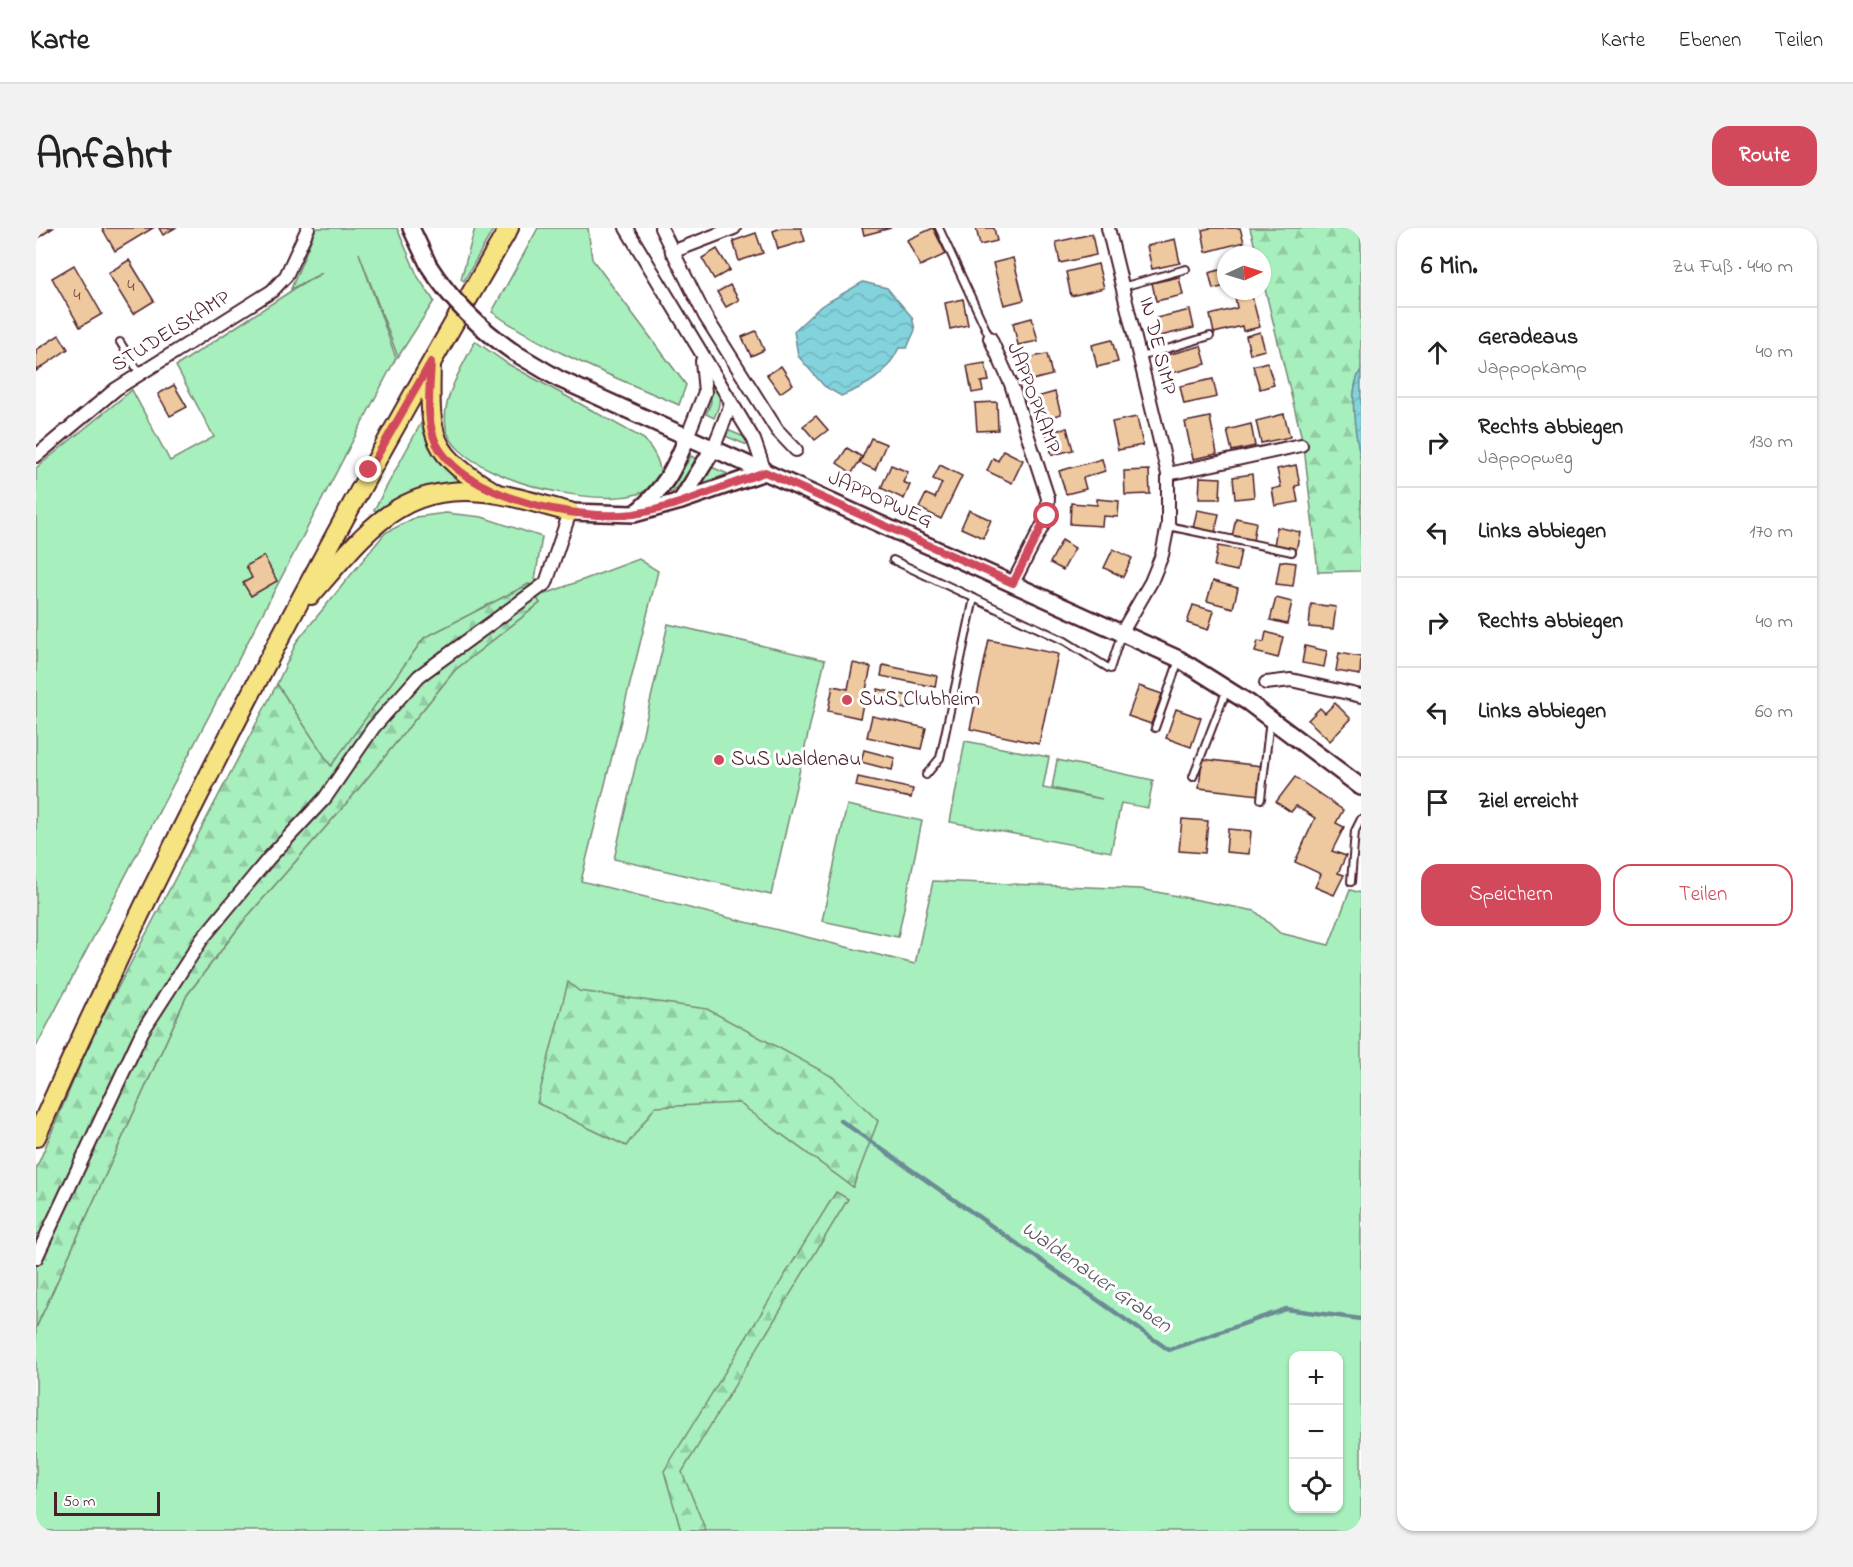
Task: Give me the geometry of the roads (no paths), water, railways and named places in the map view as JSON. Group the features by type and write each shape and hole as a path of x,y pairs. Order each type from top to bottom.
{"main road":[{"path":"36,1137 147,899 290,619 431,362 510,228"},
{"path":"431,362 429,417 436,443 451,462 497,494"},
{"path":"290,619 373,524 412,499 438,494 497,494 570,512"}],"street":[{"name":"STUDELSKAMP","path":"36,456 116,389 272,291 286,276 308,228"},
{"name":"JAPPOPWEG","path":"411,228 429,266 442,286 473,321 515,353 559,379 1179,659 1270,718 1361,787"},
{"path":"36,1258 142,1032 202,939 269,858 325,798 373,728 419,676 546,583 570,512 634,514 681,501 765,472 754,440 626,228"},
{"path":"661,228 705,316 777,430 796,450"},
{"path":"672,252 734,228"},
{"name":"IN DE SIMP","path":"1108,228 1168,474 1168,525 1162,555 1151,582 1122,632"},
{"name":"JAPPOPKAMP","path":"990,338 1011,384 1048,498 1047,516 1013,583"},
{"path":"634,514 661,491 676,464 705,392 702,357"},
{"path":"681,501 713,448 731,404"},
{"path":"1168,474 1301,445"},
{"path":"1266,683 1291,680 1361,696"}],"lane":[{"name":"JAPPOPKAMP","path":"939,228 990,338"},
{"path":"1122,286 1186,269"},
{"path":"1140,357 1210,336"},
{"path":"120,342 140,375"},
{"path":"1168,525 1292,552"},
{"path":"892,560 1065,641 1110,669 1122,632"},
{"path":"926,775 940,758 974,598"},
{"path":"1155,728 1179,659"},
{"path":"1193,777 1227,688"},
{"path":"1261,799 1270,718"},
{"path":"1351,882 1355,831 1361,819"}],"water":[{"path":"863,282 887,288 912,317 915,330 907,348 899,348 882,373 860,388 841,396 824,386 798,356 794,331 821,306"},
{"path":"1361,370 1361,462 1355,428 1354,390"}],"waterway":[{"name":"Waldenauer Graben","path":"840,1120 1169,1350 1286,1309 1361,1319"}],"place":[{"name":"SuS Clubheim","path":"847,700"},
{"name":"SuS Waldenau","path":"719,760"}]}
